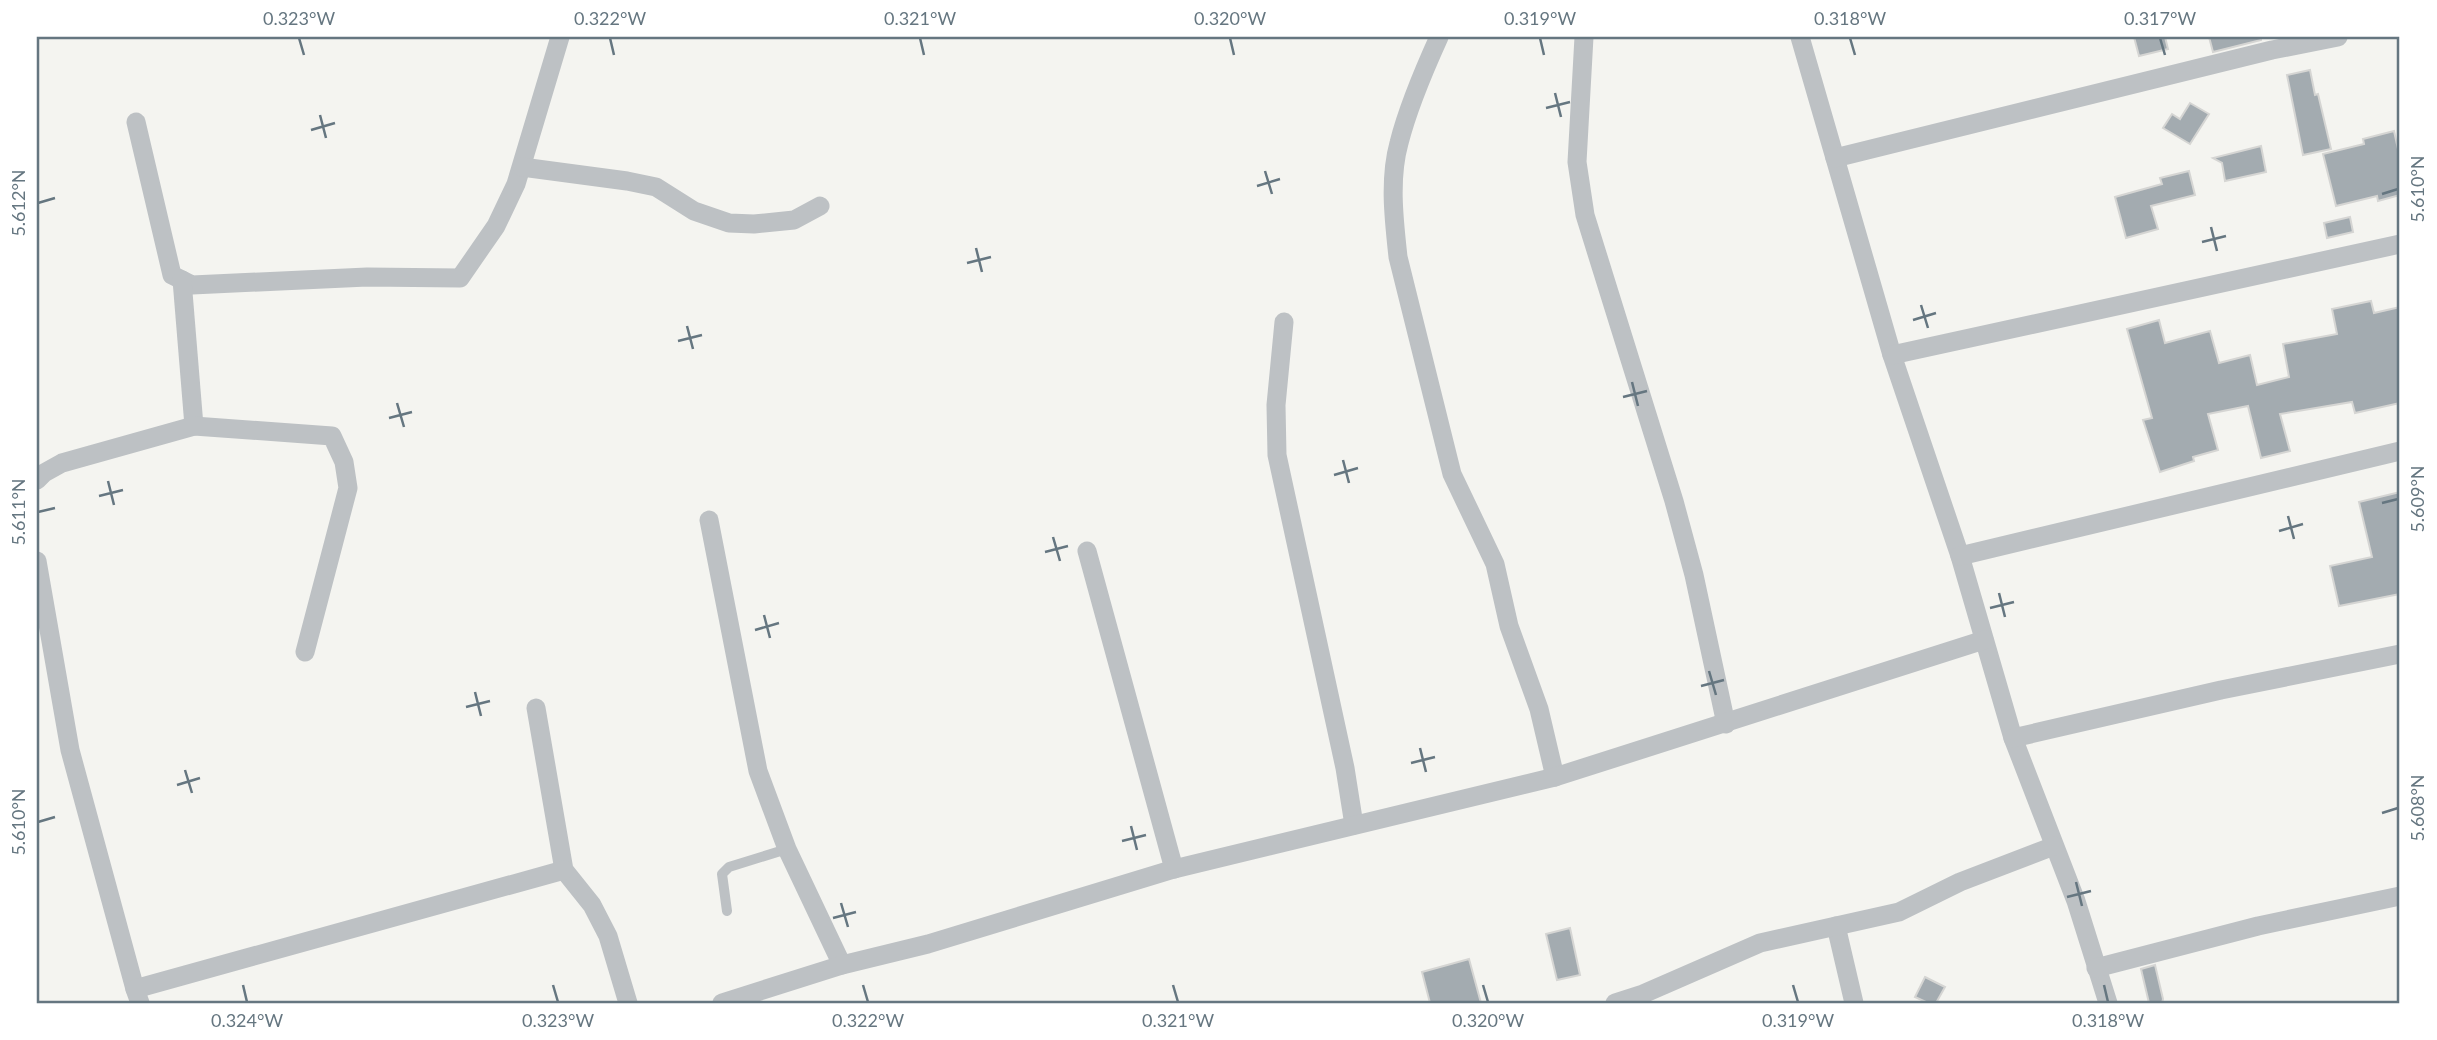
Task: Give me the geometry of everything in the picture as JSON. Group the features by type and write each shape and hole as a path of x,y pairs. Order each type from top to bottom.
{"street":[{"path":"136,122 172,275 192,285 367,277 460,278 496,226 523,167 560,37"},
{"path":"1439,37 1398,145 1394,177 1394,220 1398,257 1452,474 1495,564 1509,626 1539,709 1555,777"},
{"path":"1584,37 1577,162 1586,215 1677,513 1694,575 1726,724"},
{"path":"1800,37 1892,355 1960,556 2013,738 2076,901 2108,1003"},
{"path":"1835,158 2232,60 2338,37"},
{"path":"523,167 656,187 694,211 729,223 754,224 794,220 820,206"},
{"path":"1892,355 2400,244"},
{"path":"182,280 194,426"},
{"path":"1284,322 1276,405 1277,455 1345,768 1354,825"},
{"path":"37,480 62,463 194,426 332,436 344,462 348,488 305,652"},
{"path":"1960,556 2400,452"},
{"path":"709,520 758,771 787,849 842,964"},
{"path":"1087,551 1174,869"},
{"path":"37,561 70,750 136,1000 564,870"},
{"path":"722,1003 842,964 929,944 1174,869 1555,777 1984,640"},
{"path":"2013,738 2221,690 2400,654"},
{"path":"536,708 564,870 592,905 608,936 628,1003"},
{"path":"1615,1003 1644,999 1760,943 1899,912 1960,882 2054,846"},
{"path":"2096,968 2258,926 2400,896"},
{"path":"1836,926 1854,1003"}],"lane":[{"path":"727,911 722,874 729,867 787,849"}],"building":[{"path":"2134,37 2165,37 2168,49 2139,56"},
{"path":"2209,37 2261,37 2261,40 2213,52"},
{"path":"2310,70 2331,149 2303,155 2287,75"},
{"path":"2190,103 2209,114 2190,144 2163,128 2172,114 2180,119"},
{"path":"2394,131 2400,158 2400,195 2378,201 2377,196 2336,206 2323,154 2364,144 2363,139"},
{"path":"2261,146 2266,172 2225,181 2222,163 2213,158"},
{"path":"2189,171 2195,195 2151,206 2158,229 2126,238 2115,197 2162,184 2160,178"},
{"path":"2350,217 2353,232 2327,238 2324,223"},
{"path":"2371,301 2374,313 2400,307 2400,403 2355,413 2352,402 2280,414 2290,451 2261,458 2248,406 2208,414 2218,450 2193,457 2194,461 2160,472 2143,420 2152,418 2127,329 2159,320 2165,343 2210,331 2219,363 2250,355 2257,385 2289,377 2283,344 2337,334 2332,309"},
{"path":"2400,492 2400,594 2339,606 2330,566 2372,557 2359,502"},
{"path":"1570,928 1580,975 1557,980 1546,934"},
{"path":"1469,959 1481,1003 1430,1003 1422,972"},
{"path":"2155,965 2162,1003 2149,1003 2141,969"},
{"path":"1925,977 1945,987 1936,1003 1928,1003 1915,997"}]}
